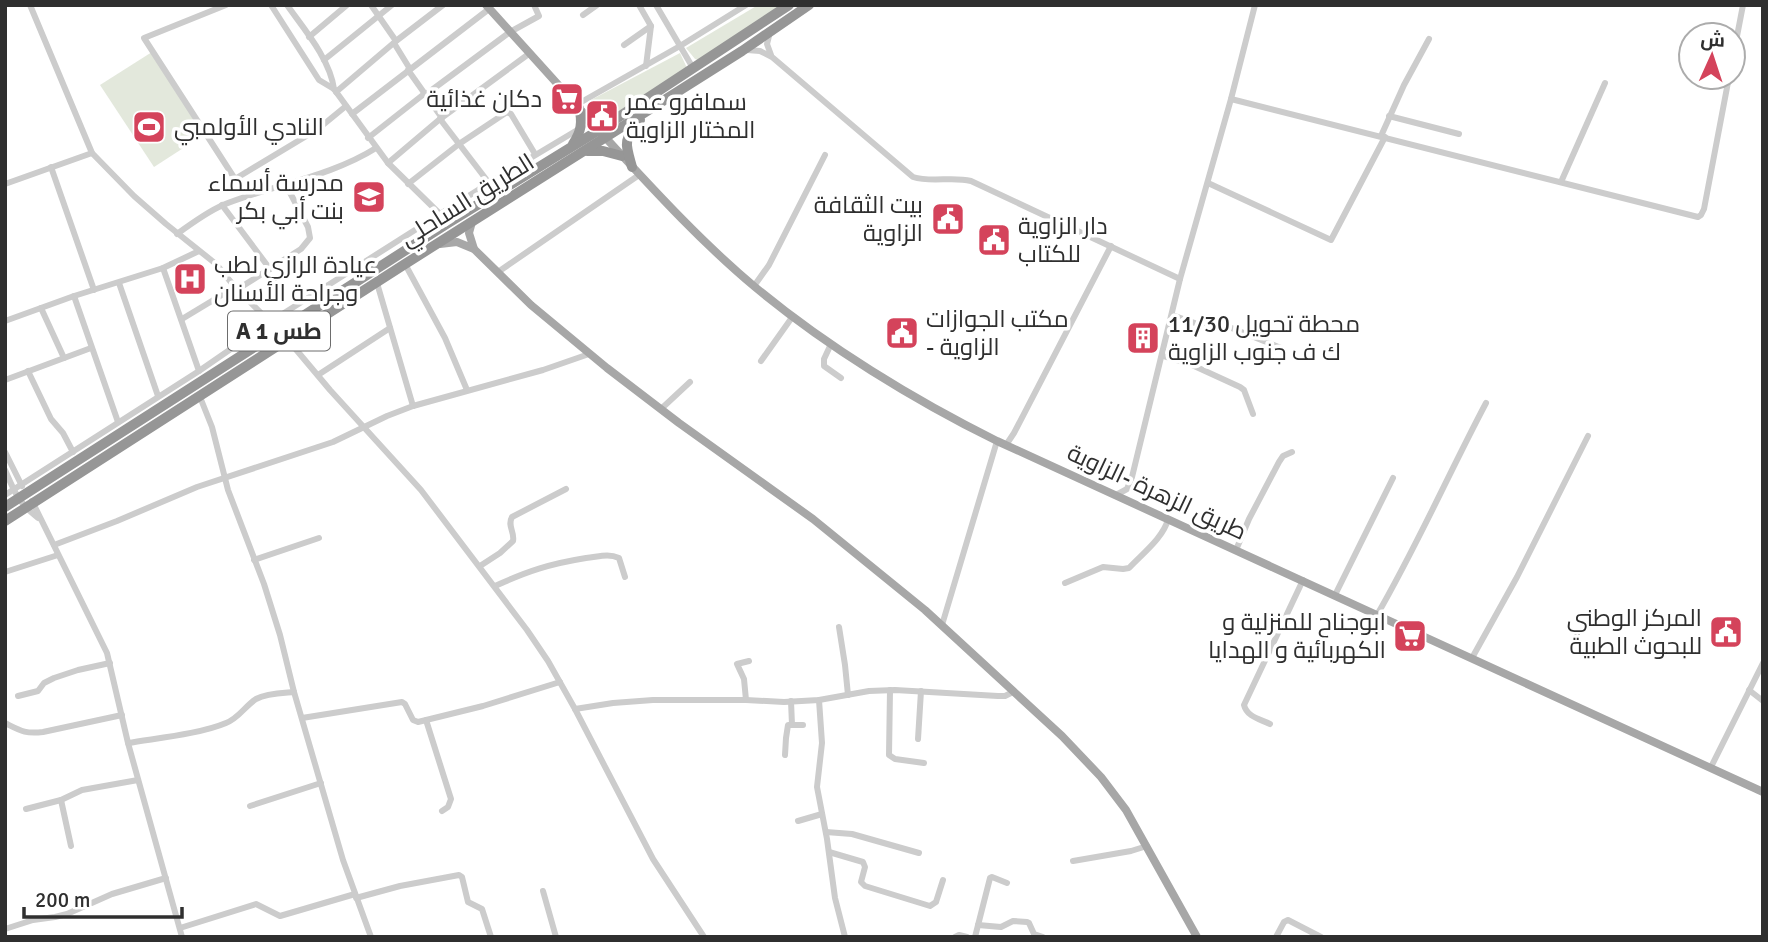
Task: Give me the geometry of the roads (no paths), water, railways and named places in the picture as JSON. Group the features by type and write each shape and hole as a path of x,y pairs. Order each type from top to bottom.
{"highway":[{"name":"الطريق الساحلي","path":"5,520 23,496 200,397 583,152 603,134 693,68 789,5"},
{"name":"الطريق الساحلي","path":"5,507 448,223 570,147 648,111 809,5"},
{"path":"570,147 581,128 577,106"},
{"path":"636,171 626,148 627,138 648,111"},
{"path":"583,152 603,151 622,156"}],"main road":[{"name":"طريق الزهرة -الزاوية","path":"488,7 622,156 700,237 754,286 831,344 952,418 997,441 1763,792"},
{"path":"472,222 469,233 474,250"},
{"path":"437,245 457,242 474,250 531,305 589,354 841,540 942,625 1057,731 1122,803 1197,937"}],"street":[{"path":"30,5 92,153 134,197 219,267 270,322"},
{"path":"226,5 144,38 234,178 239,178 318,129 346,106"},
{"path":"271,5 319,80 335,90 388,163 448,223"},
{"path":"300,5 289,8 332,74 335,90"},
{"path":"309,37 347,5"},
{"path":"371,5 424,94 489,183"},
{"path":"324,60 392,5"},
{"path":"335,90 443,5"},
{"path":"368,138 510,32 538,16 534,5"},
{"path":"583,15 597,5"},
{"path":"639,5 651,26 646,66"},
{"path":"656,5 693,68"},
{"path":"577,106 746,5"},
{"path":"1116,495 1127,489 1132,477 1180,279 1231,99 1254,5"},
{"path":"352,114 488,7"},
{"path":"624,45 651,26"},
{"path":"770,32 767,44 772,57"},
{"path":"1208,183 1331,240 1383,136 1389,116 1429,39"},
{"path":"742,51 760,51 772,57 913,177 971,181 1180,279"},
{"path":"388,163 441,119 530,53"},
{"path":"1561,183 1605,83"},
{"path":"1231,99 1689,216 1698,216 1704,209 1726,91"},
{"path":"408,184 459,144 509,112 535,154"},
{"path":"1389,116 1459,134"},
{"path":"5,495 23,496 73,452 118,422 440,214 581,128"},
{"path":"177,234 222,205 286,186 376,148"},
{"path":"5,184 92,153"},
{"path":"754,286 779,247 825,155"},
{"path":"51,167 93,290"},
{"path":"498,272 636,171"},
{"path":"239,178 246,197"},
{"path":"182,319 270,269 301,249 310,238 308,227 286,186"},
{"path":"222,205 270,269"},
{"path":"1006,445 1111,246"},
{"path":"5,321 163,268 199,251"},
{"path":"405,264 445,338 467,390"},
{"path":"163,268 200,370"},
{"path":"119,283 158,397"},
{"path":"377,283 413,406"},
{"path":"74,296 118,422"},
{"path":"41,308 64,358"},
{"path":"1172,315 1209,328 1229,327 1281,348"},
{"path":"761,361 793,316"},
{"path":"318,375 390,328"},
{"path":"288,340 421,490 541,650 575,709 653,859 704,937"},
{"path":"831,344 824,359 824,366 841,378"},
{"path":"5,380 91,348"},
{"path":"54,545 178,494 333,442 413,406 551,368 589,354"},
{"path":"1163,356 1192,365 1240,387 1244,390 1253,414"},
{"path":"28,371 51,419 63,433 73,452"},
{"path":"661,409 690,382"},
{"path":"200,397 210,419 225,478 280,635 343,860 371,937"},
{"path":"1377,615 1421,535 1486,403"},
{"path":"1472,658 1517,577 1588,436"},
{"path":"942,625 997,441"},
{"path":"5,452 23,496"},
{"path":"1236,550 1254,508 1279,463 1286,454 1292,452"},
{"path":"5,470 54,545 107,653 128,743 182,937"},
{"path":"1335,595 1393,478"},
{"path":"480,566 513,541 510,525 512,517 566,489"},
{"path":"1065,583 1103,567 1129,568 1160,537 1168,519"},
{"path":"254,560 319,538"},
{"path":"5,572 58,555"},
{"path":"495,586 542,566 608,555 619,558 625,577"},
{"path":"1270,724 1249,715 1244,705 1303,580"},
{"path":"838,627 848,695"},
{"path":"746,700 744,679 737,664 748,661"},
{"path":"18,696 35,692 44,683 66,674 110,663"},
{"path":"1710,767 1763,663"},
{"path":"302,718 397,702 405,704 415,722 482,706 560,682"},
{"path":"575,709 653,700 819,700 890,690 998,696 1013,692"},
{"path":"890,690 889,755 895,759 924,763"},
{"path":"918,738 921,691"},
{"path":"1749,691 1763,701"},
{"path":"128,743 227,723 260,697 294,692"},
{"path":"819,700 822,743 817,787 835,898 845,937"},
{"path":"785,755 788,725 803,725 792,725 791,701"},
{"path":"5,723 17,730 31,733 122,715"},
{"path":"426,720 451,799 448,807 442,811"},
{"path":"26,809 61,800 82,790 138,780"},
{"path":"250,806 321,783"},
{"path":"61,800 71,846"},
{"path":"798,821 822,814"},
{"path":"826,832 852,834 919,853"},
{"path":"1073,861 1147,846"},
{"path":"829,852 861,860 864,867 861,882 865,886 930,906 936,902 943,880"},
{"path":"180,928 256,904 280,916 355,896 459,874 468,902 482,909 491,937"},
{"path":"5,929 33,920 67,914 112,894 166,878"},
{"path":"975,937 990,878 1007,883"},
{"path":"543,891 556,937"},
{"path":"1276,937 1286,920 1321,937"},
{"path":"978,926 1001,927 1013,921 1027,922 1034,934 1043,937"},
{"path":"955,937 959,934 967,937"}],"place":[{"name":"دكان غذائية","path":"567,99"},
{"name":"سمافرو عمر المختار الزاوية","path":"602,116"},
{"name":"النادي الأولمبي","path":"149,127"},
{"name":"مدرسة أسماء بنت أبي بكر","path":"369,197"},
{"name":"بيت الثقافة الزاوية","path":"948,219"},
{"name":"دار الزاوية للكتاب","path":"994,240"},
{"name":"عيادة الرازي لطب وجراحة الأسنان","path":"190,279"},
{"name":"مكتب الجوازات - الزاوية","path":"902,333"},
{"name":"محطة تحويل 11/30 ك ف جنوب الزاوية","path":"1143,338"},
{"name":"المركز الوطني للبحوث الطبية","path":"1726,632"},
{"name":"ابوجناح للمنزلية و الكهربائية و الهدايا","path":"1410,636"}]}
